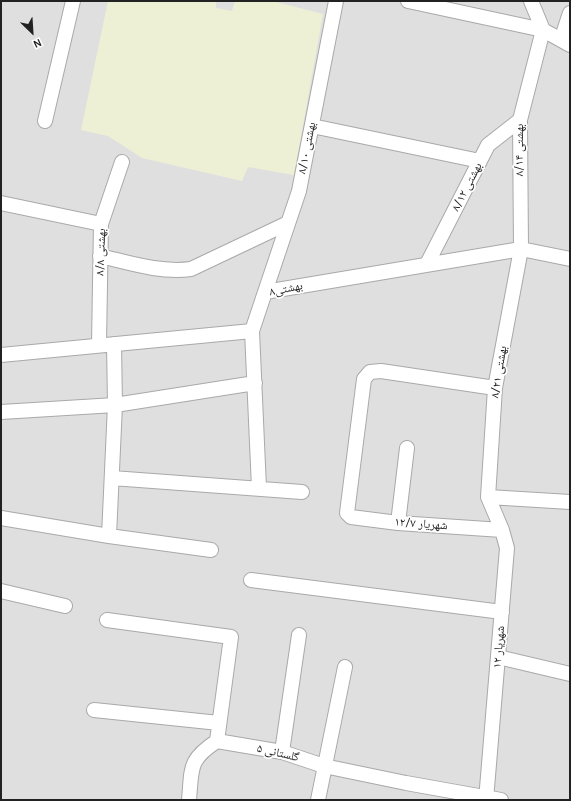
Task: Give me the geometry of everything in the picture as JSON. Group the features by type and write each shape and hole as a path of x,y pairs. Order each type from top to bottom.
{"street":[{"path":"45,121 73,1"},
{"name":"بهشتی ۸/۱۰","path":"265,292 299,191 336,1"},
{"path":"408,1 543,30 566,42 570,13"},
{"path":"530,1 543,30"},
{"name":"بهشتی ۸/۱۴","path":"521,249 520,120 543,30"},
{"name":"بهشتی ۸/۱۲","path":"427,264 488,145 520,120"},
{"path":"312,126 480,161"},
{"name":"بهشتی ۸/۸","path":"99,344 101,224 122,162"},
{"path":"1,203 101,224"},
{"path":"100,256 150,268 175,271 191,268 288,223"},
{"name":"بهشتی۸","path":"252,331 265,292 521,249 570,258"},
{"name":"بهشتی ۸/۲۱","path":"488,497 495,388 521,249"},
{"path":"1,355 99,344 114,344 252,331 259,488"},
{"path":"109,536 115,405 114,344"},
{"name":"شهریار ۱۲/۷","path":"495,388 381,371 370,372 364,379 347,513 351,517 398,523 502,530"},
{"path":"1,412 115,405 255,383"},
{"path":"398,523 407,448"},
{"path":"112,478 302,492"},
{"path":"488,497 570,502"},
{"name":"شهریار ۱۲","path":"486,798 507,548 502,530 488,497"},
{"path":"1,518 109,536 211,550"},
{"path":"251,580 502,612"},
{"path":"1,591 65,606"},
{"path":"107,620 231,637 217,741 203,750 192,765 189,800"},
{"path":"282,752 299,635"},
{"path":"498,657 569,670"},
{"path":"318,800 345,667"},
{"path":"94,710 219,723"},
{"name":"گلستانی ۵","path":"217,741 282,752 324,766 500,800"}],"shaded area":[{"path":"1,1 570,1 570,800 1,800"}],"green space":[{"path":"108,1 216,1 216,8 232,11 235,1 272,1 323,14 294,175 248,167 242,181 142,158 108,136 81,130"}]}
